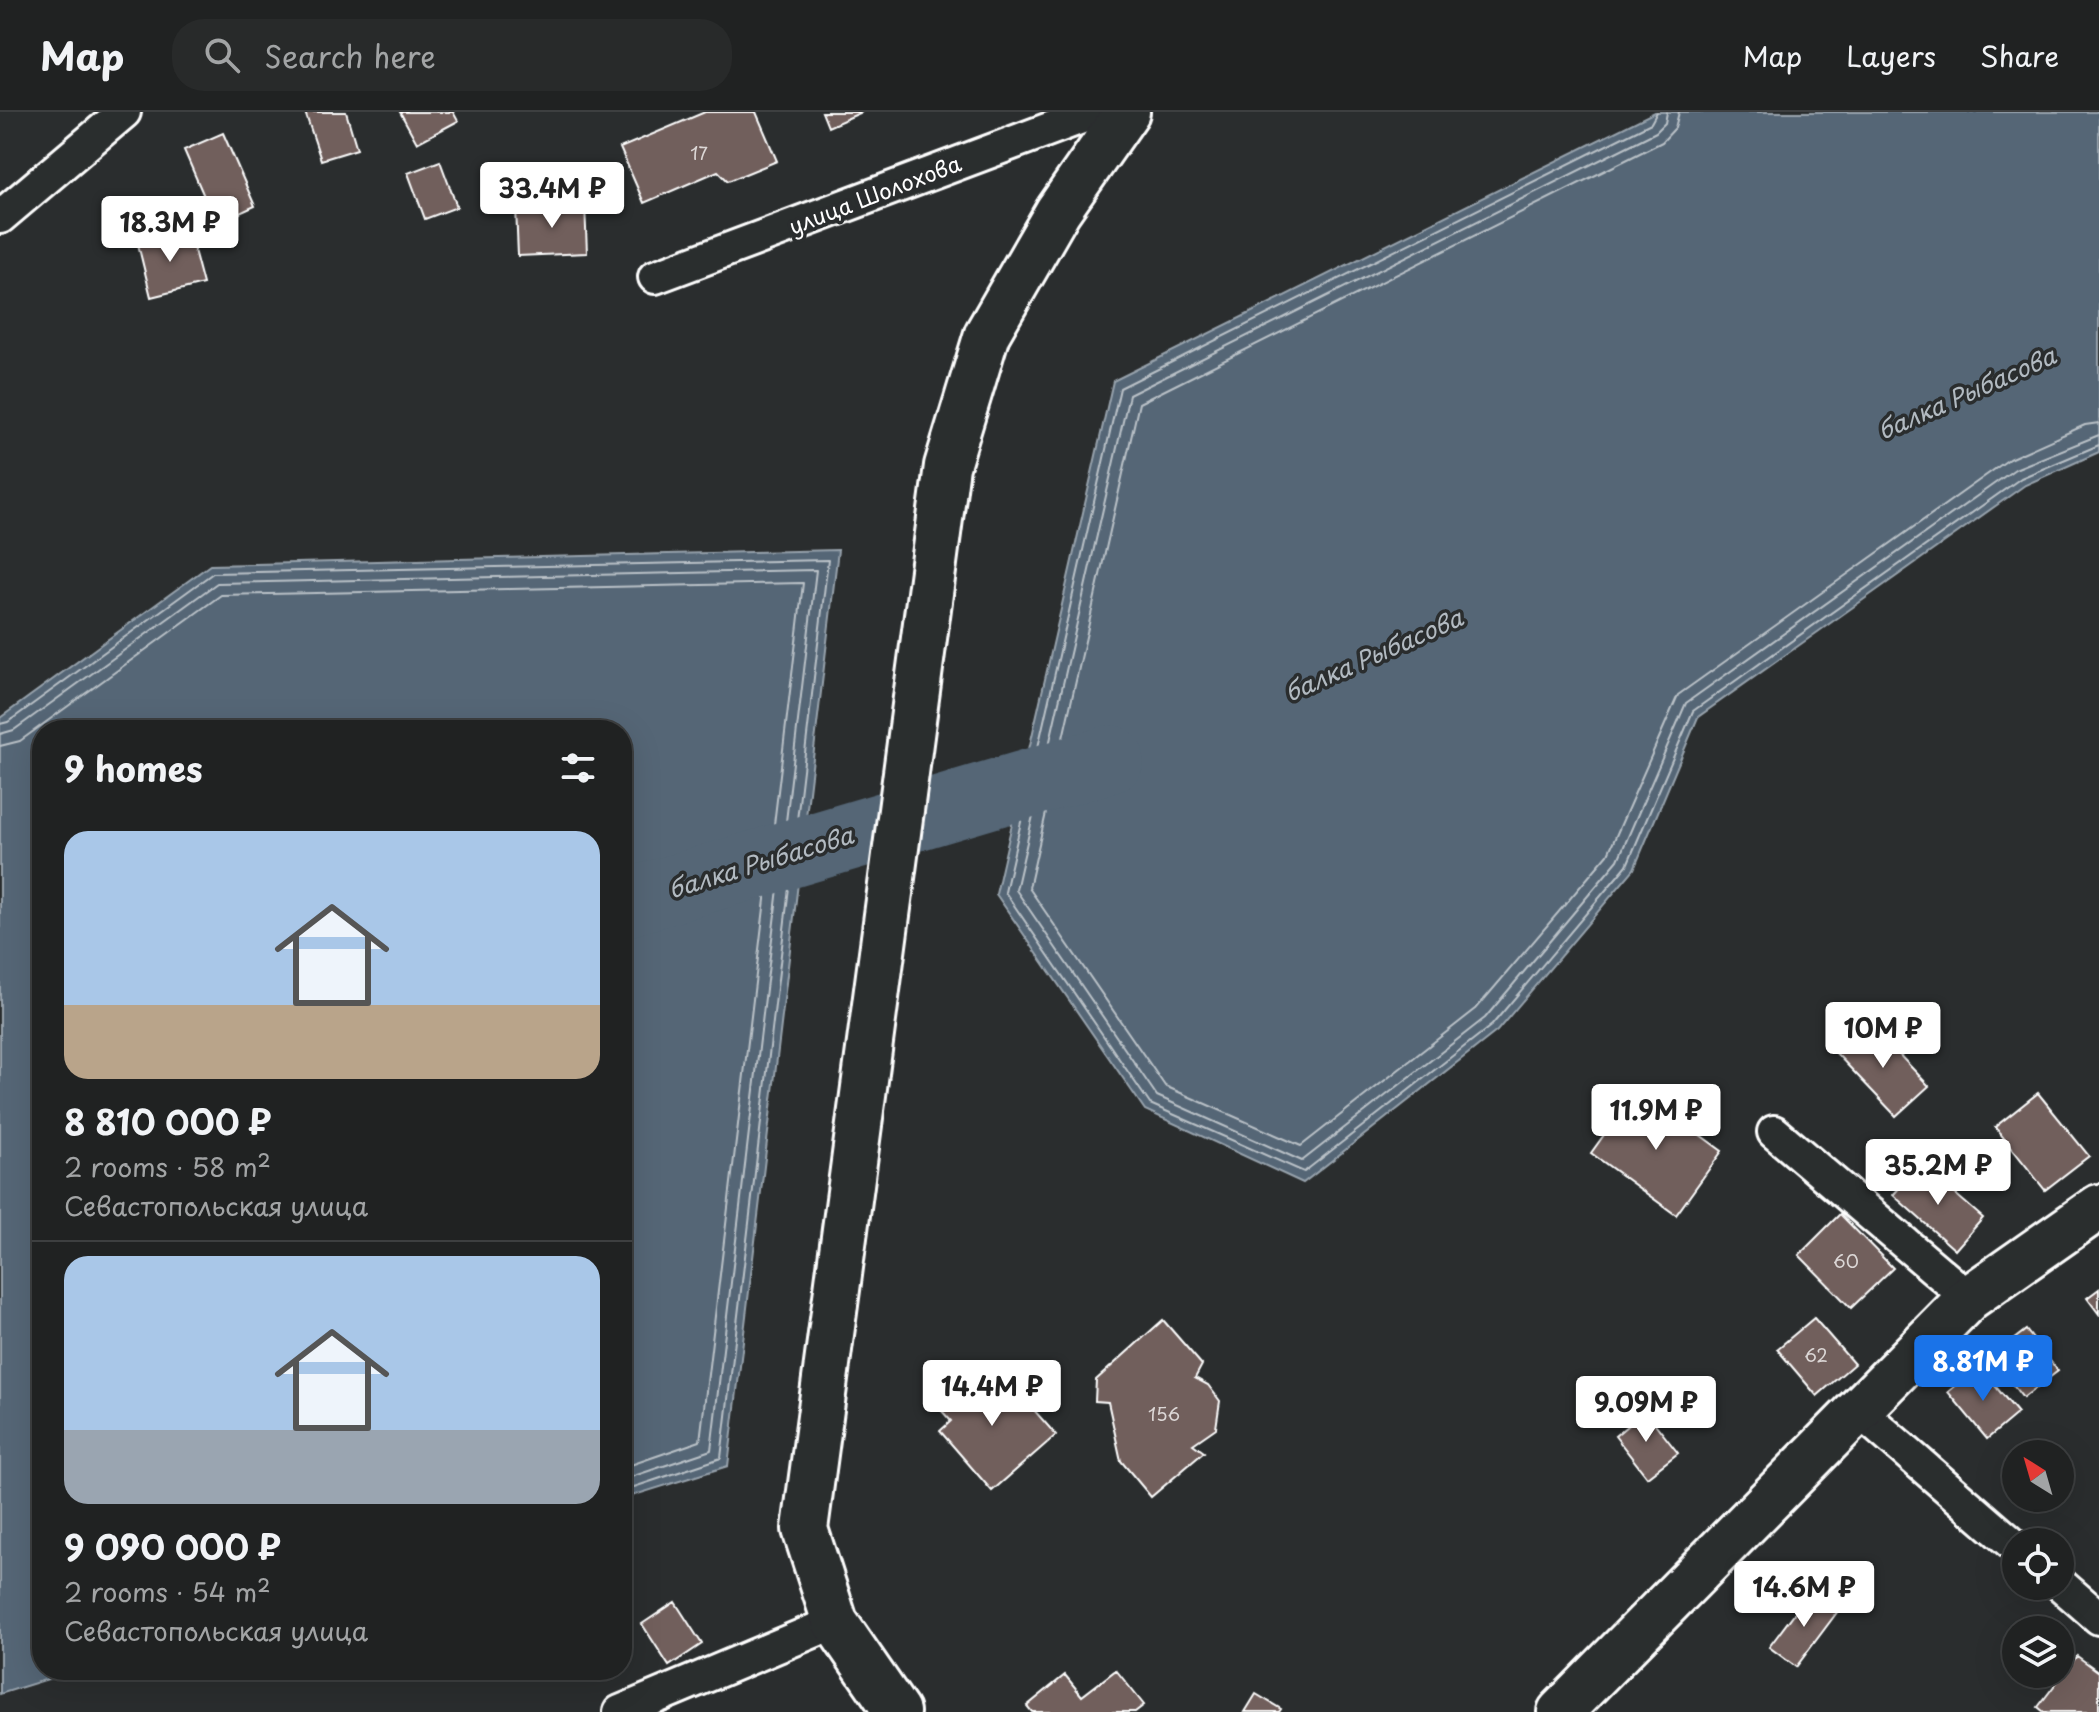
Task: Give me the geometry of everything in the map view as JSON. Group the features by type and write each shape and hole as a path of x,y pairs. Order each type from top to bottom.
{"main road":[{"path":"897,1712 835,1622 805,1529 947,466 987,334 1058,211 1127,112"},
{"path":"1560,1712 1969,1298 2099,1207"}],"street":[{"path":"0,217 124,112"},
{"name":"улица Шолохова","path":"655,277 1095,112"},
{"path":"1774,1132 1969,1298"},
{"path":"1858,1410 2002,1535"},
{"path":"2074,1596 2099,1618"},
{"path":"620,1712 835,1622"}],"water":[{"path":"1655,112 2099,112 2099,452 2025,485 1698,717 1634,869 1497,1031 1303,1183 1145,1110 996,894 1113,381"},
{"path":"838,550 728,1466 632,1496 632,720 32,720 32,1680 45,1680 0,1694 0,718 210,565"}],"building":[{"path":"305,112 346,112 357,149 321,160"},
{"path":"400,112 453,112 458,121 417,143"},
{"path":"705,112 756,112 777,161 728,181 718,171 644,203 620,148"},
{"path":"822,112 862,112 828,127"},
{"path":"223,133 255,206 216,224 184,150"},
{"path":"440,161 457,207 425,219 408,173"},
{"path":"585,204 587,253 518,256 516,207"},
{"path":"189,231 203,284 151,297 138,244"},
{"path":"1872,1026 1929,1086 1896,1116 1836,1053"},
{"path":"1637,1089 1722,1151 1676,1215 1591,1153"},
{"path":"2038,1093 2089,1156 2045,1190 1995,1127"},
{"path":"1921,1164 1983,1218 1955,1250 1893,1195"},
{"path":"1840,1214 1893,1268 1851,1308 1799,1255"},
{"path":"2099,1289 2099,1314 2087,1298"},
{"path":"1814,1318 1854,1364 1817,1396 1777,1349"},
{"path":"1163,1320 1202,1365 1195,1378 1208,1385 1220,1401 1216,1428 1193,1444 1204,1452 1151,1497 1121,1461 1108,1402 1095,1401 1096,1380"},
{"path":"2026,1330 2058,1371 2023,1398 1991,1357"},
{"path":"1979,1367 2018,1413 1987,1439 1948,1392"},
{"path":"963,1373 980,1394 1003,1375 1056,1435 992,1491 940,1431 951,1421 932,1400"},
{"path":"1645,1411 1678,1453 1647,1477 1615,1436"},
{"path":"1811,1591 1838,1611 1796,1667 1769,1647"},
{"path":"675,1602 702,1644 669,1666 642,1624"},
{"path":"2077,1656 2099,1672 2099,1712 2044,1712 2038,1707 2053,1688 2074,1688 2074,1660"},
{"path":"1116,1670 1144,1705 1135,1712 1032,1712 1027,1706 1065,1675 1082,1696"},
{"path":"1256,1694 1281,1709 1279,1712 1245,1712"}],"waterway":[{"name":"балка Рыбасова","path":"632,901 1110,759"}]}
